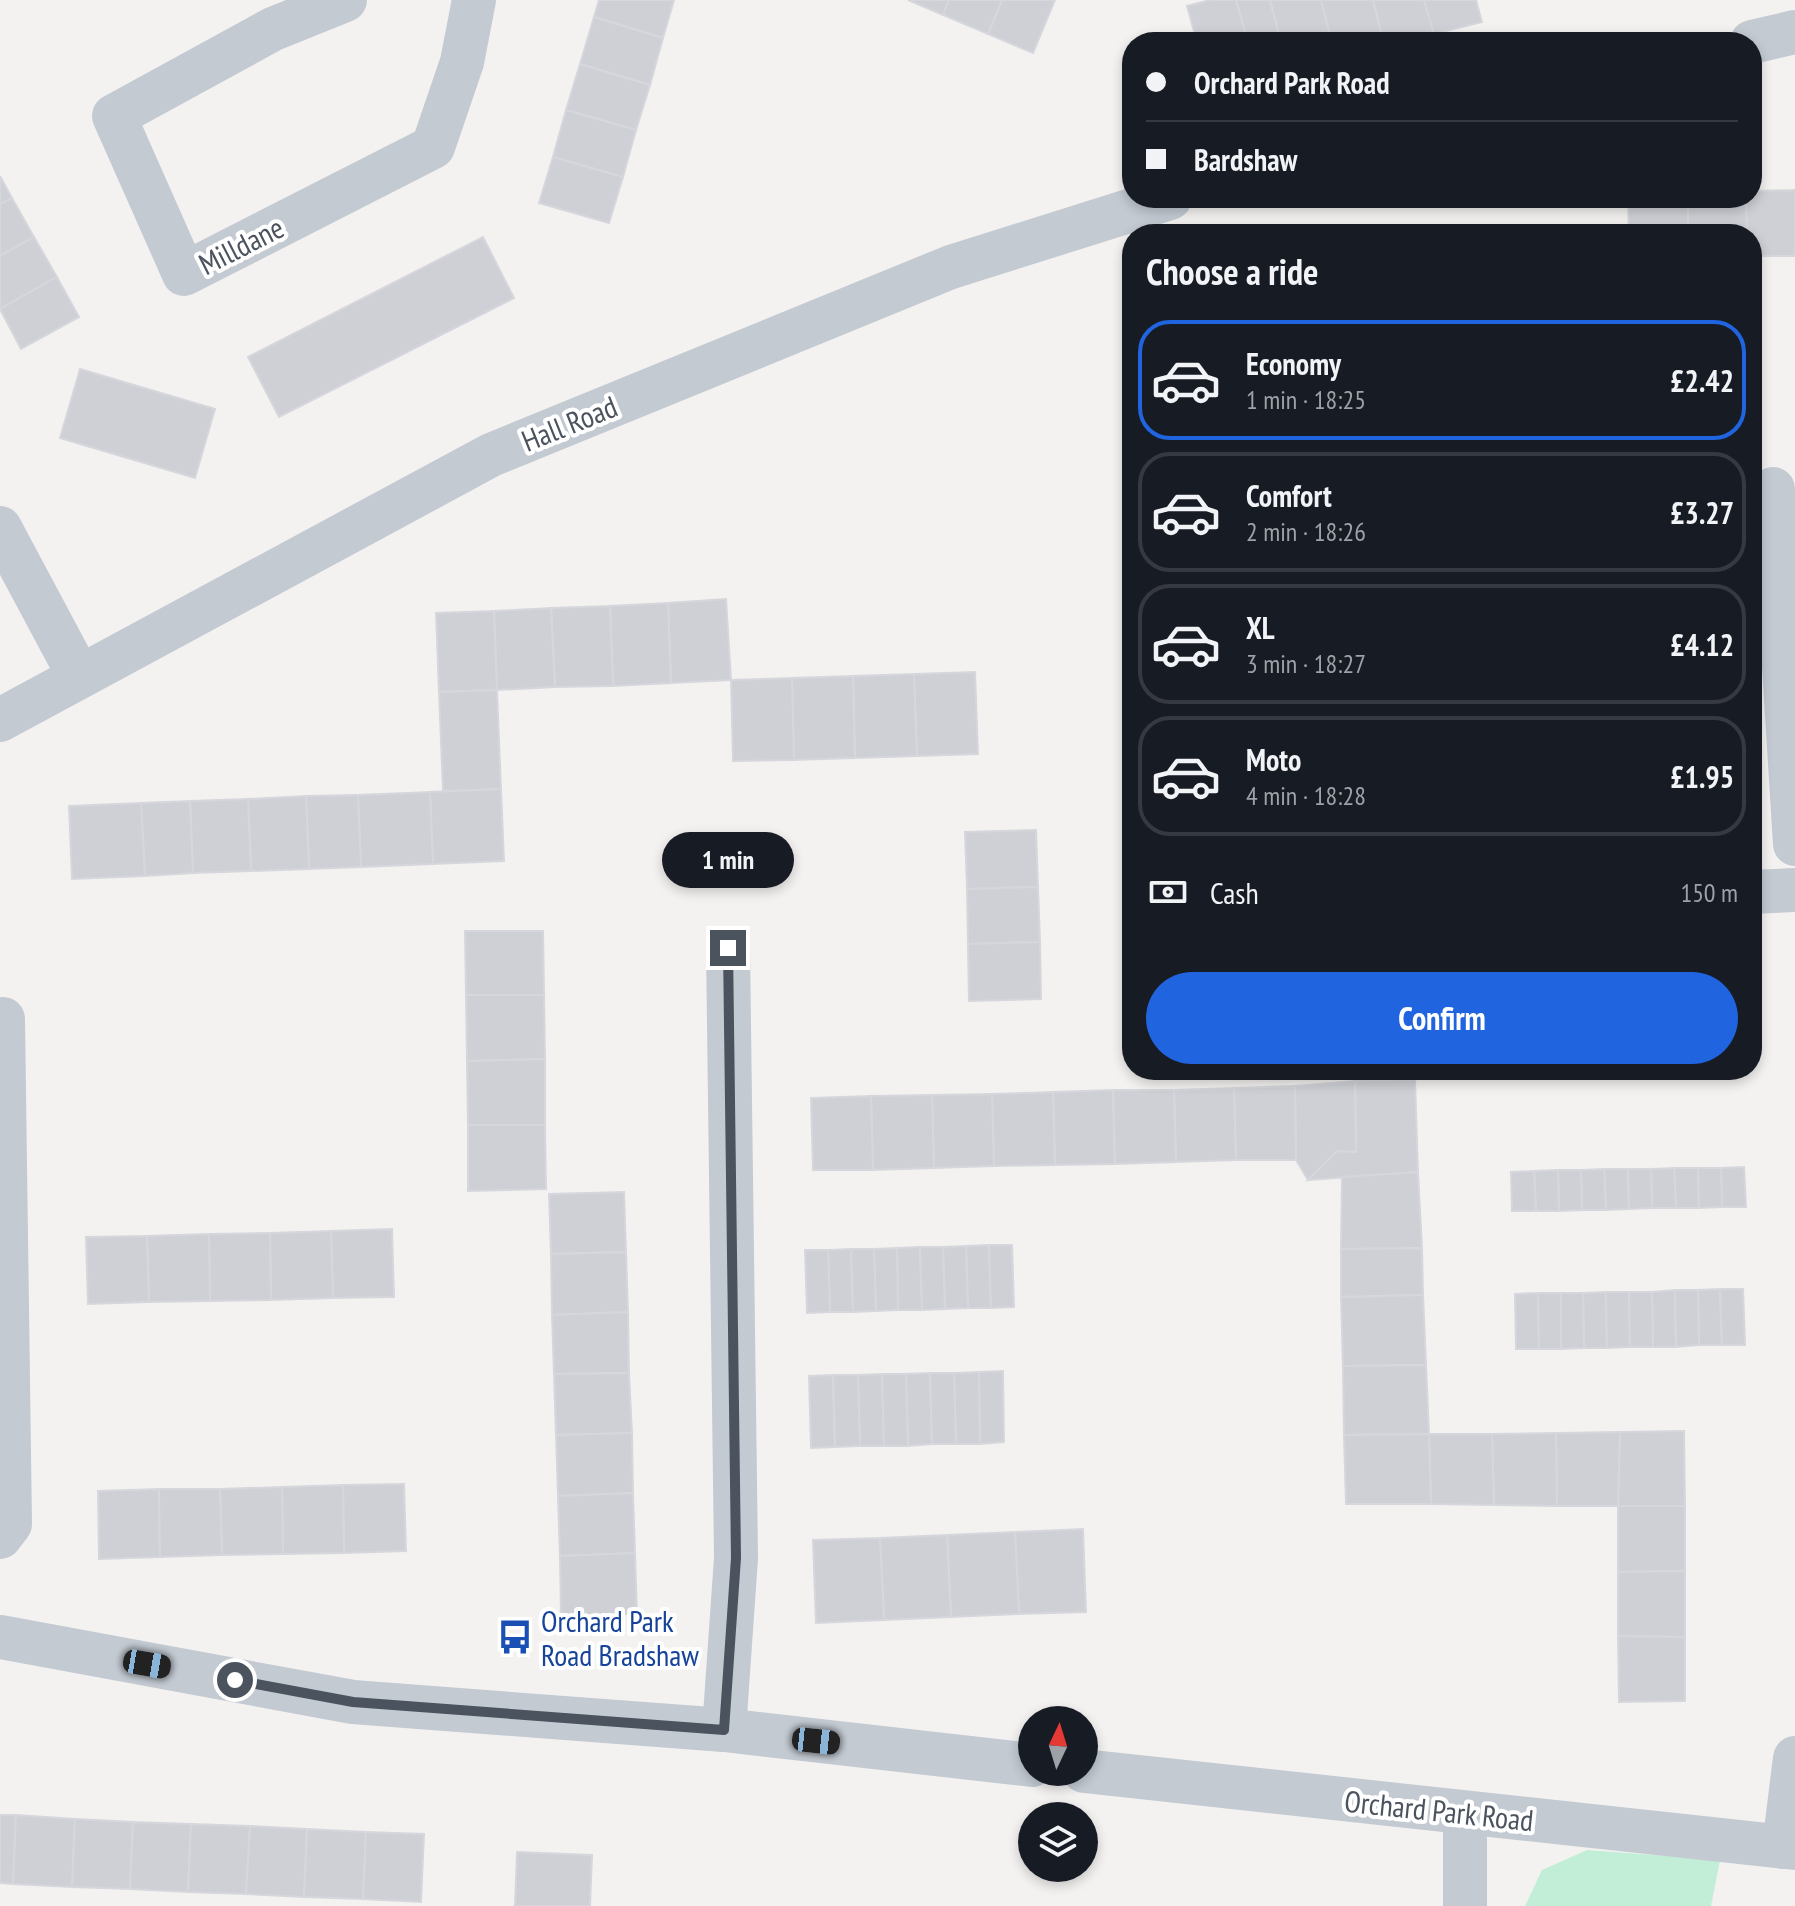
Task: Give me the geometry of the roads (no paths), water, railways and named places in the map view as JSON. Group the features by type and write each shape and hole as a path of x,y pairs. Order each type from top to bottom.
{"street":[{"name":"Milldane","path":"345,0 266,15 114,116 184,274 433,147 462,62 474,0"},
{"path":"1762,40 1795,32"},
{"name":"Hall Road","path":"0,720 491,455 951,267 1138,208"},
{"path":"1773,489 1795,844"},
{"path":"0,528 79,676"},
{"path":"1762,892 1795,890"},
{"path":"724,1730 736,1558 728,948"},
{"path":"0,1537 10,1524 3,1019"},
{"path":"0,1637 353,1702 724,1730 1018,1763"},
{"path":"1790,1848 1795,1758"},
{"name":"Orchard Park Road","path":"1098,1773 1790,1848"},
{"path":"1465,1814 1465,1906"}],"place":[{"name":"Orchard Park Road Bradshaw","path":"515,1637"}]}
